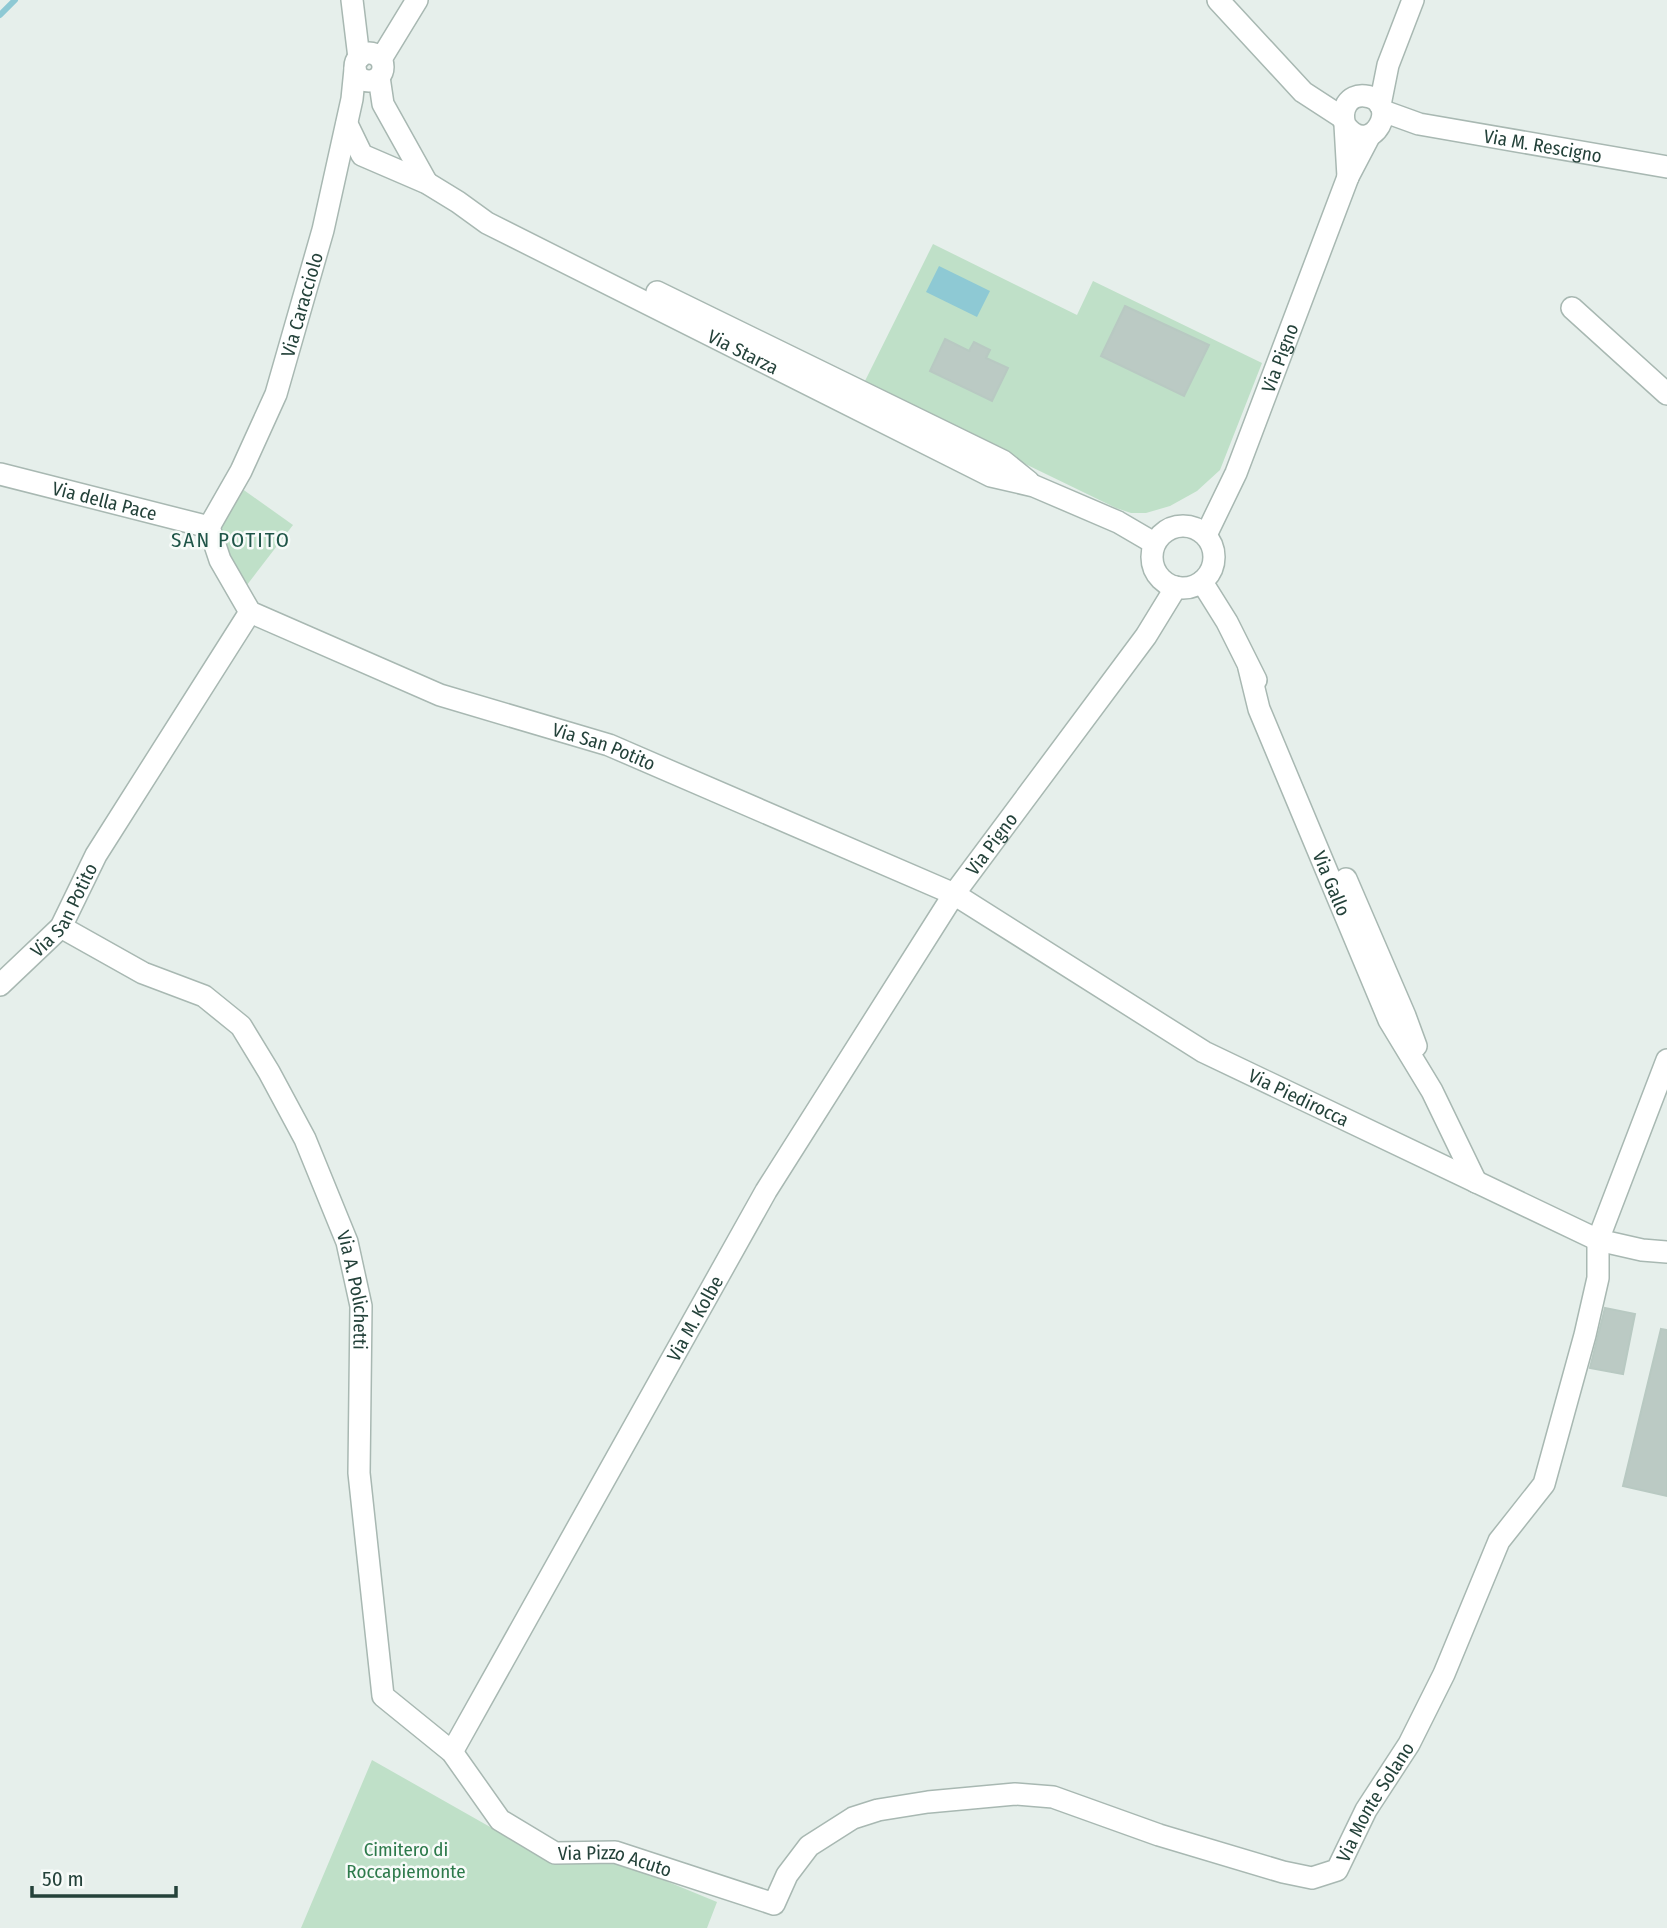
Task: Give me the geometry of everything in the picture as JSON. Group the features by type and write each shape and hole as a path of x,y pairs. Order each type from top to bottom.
{"street":[{"name":"Via Caracciolo","path":"209,527 241,471 276,394 323,230 347,124 357,64 352,0"},
{"path":"357,64 361,79 370,81 380,68 417,0"},
{"path":"1218,0 1304,92 1344,122 1349,131 1359,136 1371,112 1346,103 1343,109 1344,122"},
{"name":"Via Pigno","path":"1206,535 1236,473 1413,0"},
{"name":"Via Starza","path":"380,68 383,104 427,183"},
{"name":"Via M. Rescigno","path":"1304,92 1419,124 1667,167"},
{"name":"Via Pigno","path":"1344,122 1348,177"},
{"name":"Via Starza","path":"347,124 362,155 427,183 458,202 496,214 1003,461 1034,486 1118,522 1154,543"},
{"path":"1572,308 1667,394"},
{"name":"Via della Pace","path":"0,474 209,527"},
{"path":"1187,525 1198,528 1206,535 1215,554 1211,572 1202,582 1186,588 1161,580 1152,565 1152,552 1154,543 1162,533 1172,527 1187,525"},
{"path":"209,527 220,560 250,612"},
{"name":"Via Gallo","path":"1202,582 1227,622 1269,703 1400,1003 1432,1091 1476,1182"},
{"name":"Via Pigno","path":"954,894 1146,636 1176,587"},
{"name":"Via San Potito","path":"0,985 61,927 96,855 250,612 440,695 609,745 954,894"},
{"name":"Via Piedirocca","path":"954,894 1204,1052 1598,1240 1642,1250 1667,1252"},
{"name":"Via M. Kolbe","path":"452,1752 766,1191 954,894"},
{"name":"Via A. Polichetti","path":"61,927 142,972 204,996 241,1026 305,1139 347,1242 361,1306 359,1473 383,1696 452,1752"},
{"path":"1598,1240 1667,1060"},
{"name":"Via Monte Solano","path":"774,1904 787,1875 808,1846 853,1818 877,1810 928,1802 1015,1794 1053,1797 1159,1835 1283,1872 1312,1878 1337,1870 1366,1810 1409,1744 1469,1614 1499,1541 1544,1484 1598,1278 1598,1240"},
{"name":"Via Pizzo Acuto","path":"452,1752 500,1820 555,1853 615,1852 774,1904"}],"green space":[{"path":"933,244 1077,315 1093,281 1262,363 1220,470 1197,491 1170,506 1146,513 1131,513 863,385"},
{"path":"234,483 293,525 240,594 209,527"},
{"name":"Cimitero di Roccapiemonte","path":"372,1760 552,1862 615,1860 717,1902 707,1928 301,1928"}],"water":[{"path":"939,266 990,291 977,317 926,292"}],"building":[{"path":"1125,306 1209,345 1184,396 1101,356"},
{"path":"945,339 969,351 974,342 990,350 986,358 1008,368 992,401 930,371"},
{"path":"1605,1308 1635,1314 1623,1374 1590,1368"},
{"path":"1661,1329 1667,1330 1667,1496 1623,1486"}],"waterway":[{"path":"0,15 15,0"}],"district":[{"name":"SAN POTITO","path":"231,540"}]}
